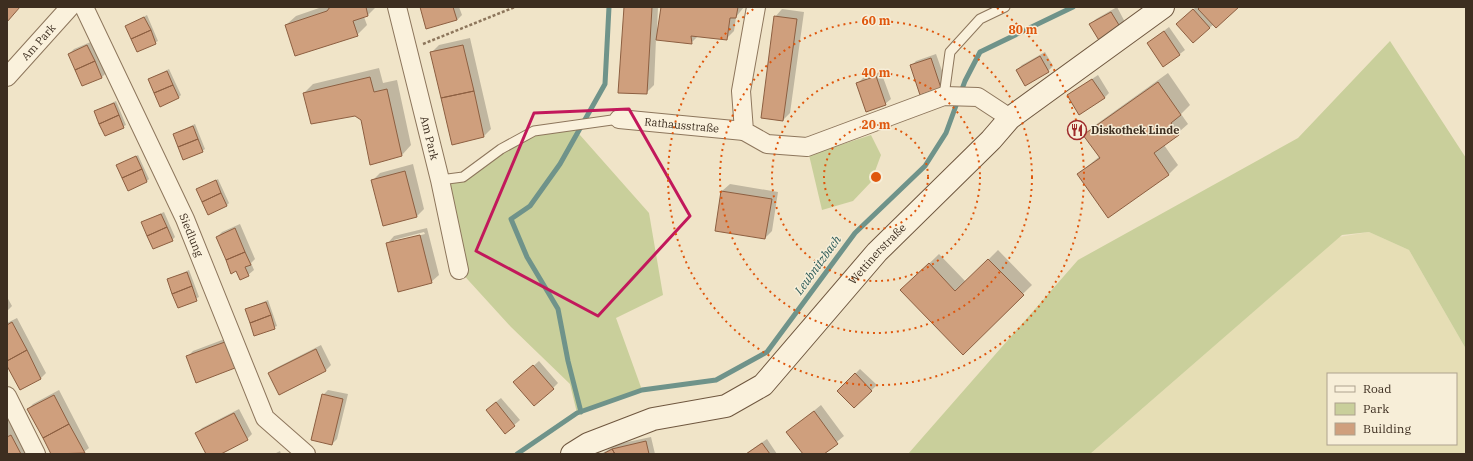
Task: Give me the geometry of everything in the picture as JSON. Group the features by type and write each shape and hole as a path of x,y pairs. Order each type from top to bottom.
{"street":[{"name":"Am Park","path":"7,76 70,7"},
{"name":"Siedlung","path":"84,7 185,219 265,418 306,454"},
{"name":"Am Park","path":"397,7 440,180 460,270"},
{"path":"744,131 741,91 756,7"},
{"name":"Wettinerstraße","path":"572,454 588,444 653,419 726,406 763,385 877,252 991,140 1010,118 1163,7"},
{"name":"Rathausstraße","path":"619,119 744,131 767,144 807,147 948,96 978,97 1010,118"},
{"path":"7,396 36,454"}],"lane":[{"path":"948,96 950,52 980,19 1005,7"},
{"path":"440,180 463,177 501,149 534,131 619,119"}],"path":[{"path":"407,51 515,7"}],"highlighted area":[{"path":"629,109 690,216 598,316 476,251 534,113"}],"shaded area":[{"path":"1369,232 1409,250 1466,349 1466,454 1090,454 1339,237"}],"green space":[{"path":"1390,41 1466,158 1466,349 1409,250 1369,232 1342,235 1090,454 908,454 1078,260 1298,138"},
{"path":"572,126 649,213 663,295 616,318 642,390 577,413 570,384 511,327 459,270 440,180 463,177 534,131"},
{"path":"871,135 881,155 871,182 853,201 822,210 809,155"}],"building":[{"path":"7,7 20,7 7,22"},
{"path":"330,7 366,7 368,16 353,21 358,36 295,56 285,25 327,11"},
{"path":"420,7 453,7 457,20 426,29"},
{"path":"624,7 652,7 647,94 618,93"},
{"path":"661,7 738,7 736,18 730,18 727,40 691,36 692,44 656,40"},
{"path":"1200,7 1239,7 1216,28 1198,9"},
{"path":"1193,9 1210,28 1193,43 1176,24"},
{"path":"1111,12 1122,30 1100,42 1089,24"},
{"path":"774,16 797,19 783,121 761,118"},
{"path":"144,17 151,30 131,39 125,26"},
{"path":"151,30 156,44 137,52 131,39"},
{"path":"1164,31 1180,55 1163,67 1147,43"},
{"path":"87,45 95,61 75,70 68,54"},
{"path":"463,45 474,91 441,98 430,52"},
{"path":"1040,56 1049,72 1025,86 1016,70"},
{"path":"931,58 941,88 920,95 910,65"},
{"path":"95,61 102,78 82,86 75,70"},
{"path":"167,71 173,85 154,93 148,79"},
{"path":"876,76 886,105 866,112 856,83"},
{"path":"370,77 374,92 387,89 402,156 370,165 361,120 355,116 311,124 303,93"},
{"path":"1092,79 1105,98 1079,115 1067,95"},
{"path":"1158,82 1181,115 1171,123 1179,135 1154,153 1169,175 1108,218 1077,174 1100,158 1083,135"},
{"path":"173,85 179,98 160,107 154,93"},
{"path":"474,91 484,137 452,145 441,98"},
{"path":"114,103 119,115 99,124 94,111"},
{"path":"119,115 124,128 105,136 99,124"},
{"path":"193,126 198,139 178,147 173,134"},
{"path":"198,139 203,152 183,160 178,147"},
{"path":"136,156 142,169 122,178 116,165"},
{"path":"142,169 147,182 128,191 122,178"},
{"path":"405,171 417,217 383,226 371,180"},
{"path":"216,180 221,193 202,202 196,189"},
{"path":"721,191 772,199 765,239 715,231"},
{"path":"221,193 227,206 208,215 202,202"},
{"path":"161,214 167,227 147,236 141,222"},
{"path":"167,227 173,241 153,249 147,236"},
{"path":"235,228 245,252 226,260 216,237"},
{"path":"420,235 432,283 398,292 386,243"},
{"path":"245,252 251,265 245,267 249,276 240,280 236,271 231,274 226,260"},
{"path":"988,259 1024,295 963,355 900,290 929,263 955,291"},
{"path":"187,272 192,286 172,294 167,279"},
{"path":"192,286 197,301 178,308 172,294"},
{"path":"266,302 271,315 250,323 245,309"},
{"path":"271,315 275,329 254,336 250,323"},
{"path":"12,322 27,350 7,361 7,325"},
{"path":"225,342 235,368 196,383 186,356"},
{"path":"316,349 326,371 279,395 268,373"},
{"path":"27,350 41,379 20,390 7,366 7,361"},
{"path":"533,365 554,389 534,406 513,382"},
{"path":"855,373 872,391 854,408 837,391"},
{"path":"322,394 343,399 332,445 311,440"},
{"path":"54,395 69,424 43,438 27,409"},
{"path":"496,402 515,426 505,434 486,410"},
{"path":"814,411 838,444 824,454 803,454 786,432"},
{"path":"234,413 248,440 221,454 206,454 195,433"},
{"path":"69,424 85,453 51,454 43,438"},
{"path":"11,435 21,454 7,454 7,437"},
{"path":"646,441 649,454 615,454 612,449"},
{"path":"762,443 770,454 746,454"},
{"path":"612,449 615,454 603,454"}],"waterway":[{"path":"581,412 568,361 558,309 527,257 511,219 530,206 560,164 605,84 609,7"},
{"name":"Leubnitzbach","path":"517,454 577,413 642,390 716,380 767,352 855,233 925,166 946,133 965,81 980,52 1073,7"}],"place":[{"name":"Diskothek Linde","path":"1077,130"}]}
